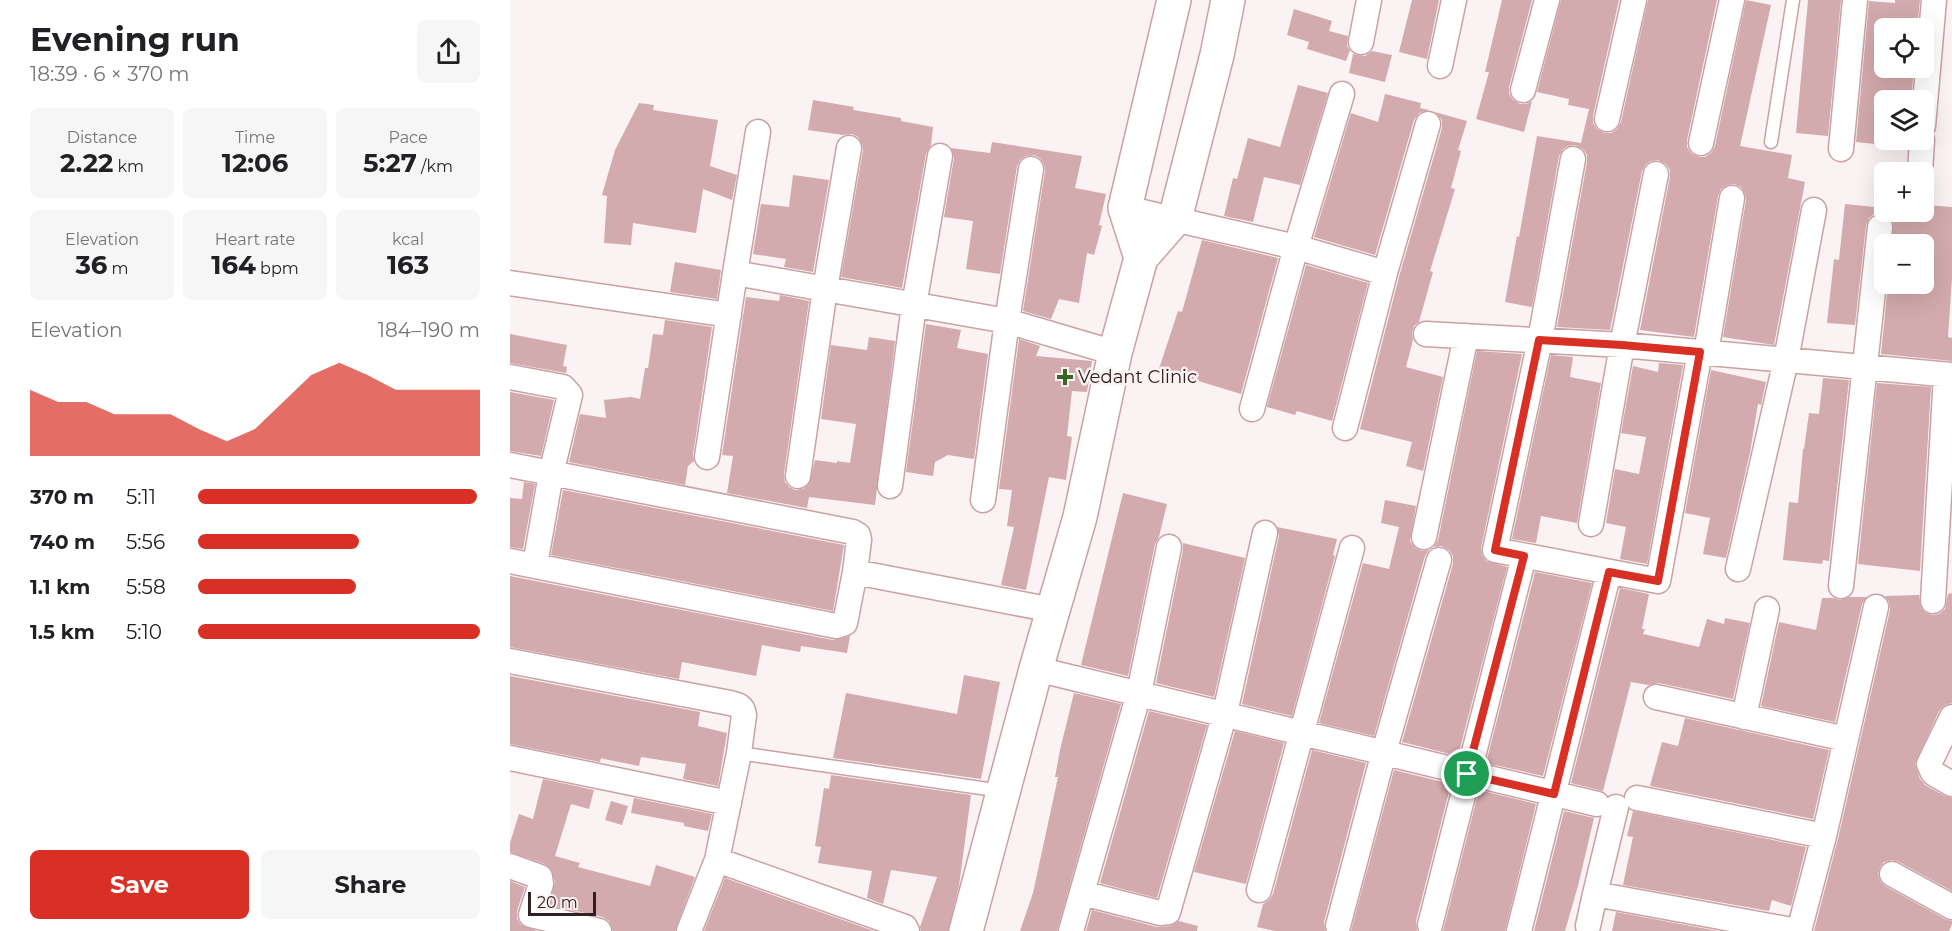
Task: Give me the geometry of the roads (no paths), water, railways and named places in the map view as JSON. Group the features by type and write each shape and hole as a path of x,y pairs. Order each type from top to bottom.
{"street":[{"path":"1141,258 1125,207 1174,0"},
{"path":"966,931 1002,792 1080,518 1115,353 1141,258 1175,219 1217,55 1228,0"},
{"path":"1361,42 1369,0"},
{"path":"1440,66 1454,0"},
{"path":"1523,90 1547,0"},
{"path":"1607,119 1634,0"},
{"path":"1701,143 1732,0"},
{"path":"1841,149 1855,0"},
{"path":"1926,90 1934,0"},
{"path":"1252,409 1296,247 1342,94"},
{"path":"1345,428 1385,273 1428,124"},
{"path":"707,458 758,132"},
{"path":"798,476 825,289 849,147"},
{"path":"890,486 914,304 940,156"},
{"path":"1573,159 1539,340 1495,550 1658,581 1732,198"},
{"path":"983,500 1007,321 1031,169"},
{"path":"1591,525 1622,345 1656,174"},
{"path":"1125,207 1296,247 1385,273"},
{"path":"1738,569 1786,360 1814,210"},
{"path":"1841,586 1880,227"},
{"path":"735,273 1007,321 1115,353"},
{"path":"510,283 729,315"},
{"path":"1426,334 1622,345 1949,375 1933,601"},
{"path":"1424,537 1466,336"},
{"path":"510,377 563,387 570,394 551,474 535,565"},
{"path":"510,465 853,532 858,535 859,540 845,623 836,626 510,561"},
{"path":"1082,893 1160,913 1168,912 1225,713 1264,533"},
{"path":"1071,931 1138,693 1169,548"},
{"path":"1259,890 1352,548"},
{"path":"1430,925 1524,556"},
{"path":"1338,926 1384,752 1439,560"},
{"path":"855,572 1053,610"},
{"path":"1518,931 1609,572"},
{"path":"1595,894 1798,931 1824,836 1876,607"},
{"path":"1744,717 1767,609"},
{"path":"510,661 739,705 743,710 739,753 717,860 689,931"},
{"path":"1036,669 1554,794 1824,836"},
{"path":"1656,697 1846,739"},
{"path":"1952,717 1929,764 1933,773 1952,784"},
{"path":"510,758 729,803"},
{"path":"1588,926 1617,803"},
{"path":"717,860 904,927 907,931"},
{"path":"510,866 540,877 541,884 531,915 599,931"},
{"path":"1892,874 1952,907"}],"lane":[{"path":"1771,142 1793,0"},
{"path":"739,753 1002,792"}],"place":[{"name":"Vedant Clinic","path":"1065,377"}]}
